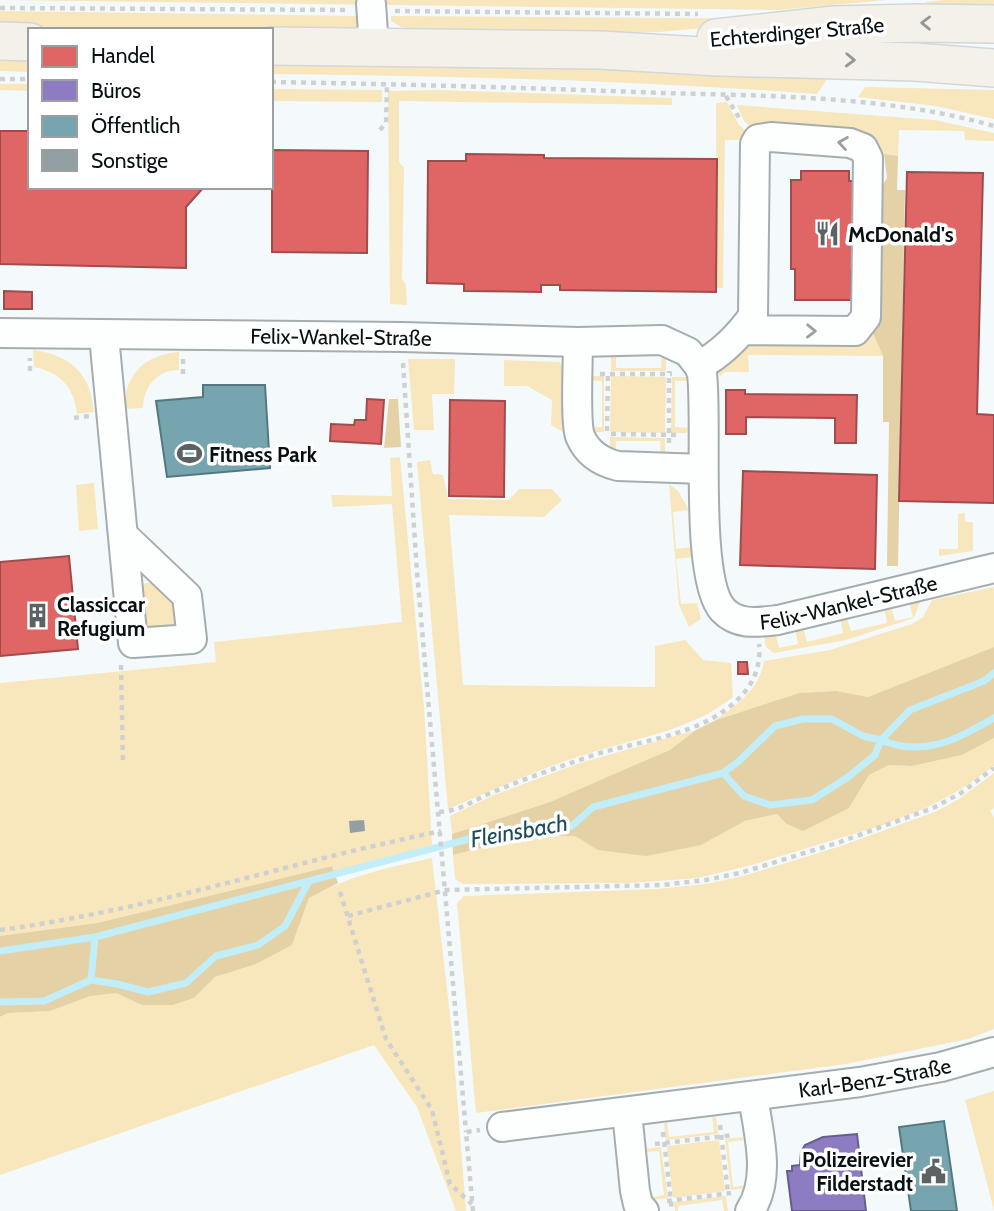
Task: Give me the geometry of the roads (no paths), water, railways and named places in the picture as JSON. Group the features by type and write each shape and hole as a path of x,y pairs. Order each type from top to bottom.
{"main road":[{"name":"Echterdinger Straße","path":"600,50 834,25 994,24"},
{"path":"0,41 28,41"},
{"name":"Echterdinger Straße","path":"273,46 600,50 719,57 915,62 994,68"}],"street":[{"path":"371,4 374,47"},
{"path":"700,370 743,330 753,316 748,133 758,139 771,137 850,143 863,148 867,158 866,317 855,331 743,330"},
{"name":"Felix-Wankel-Straße","path":"0,333 402,337 578,342 662,340 688,352 700,370 708,570 713,592 722,609 737,620 756,623 779,620 994,568"},
{"path":"104,336 134,643 192,639 187,596 124,536"},
{"path":"578,342 579,434 589,451 607,464 618,466 703,469"},
{"name":"Karl-Benz-Straße","path":"502,1127 883,1078 941,1067 994,1052"},
{"path":"746,1201 762,1170 753,1096"},
{"path":"627,1112 630,1148 641,1208"}],"waterway":[{"name":"Fleinsbach","path":"0,951 95,937 484,835 572,826 593,807 723,773 775,726 803,719 832,719 863,736 881,740 910,710 984,681 994,673"},
{"name":"Fleinsbach","path":"723,773 744,796 770,805 812,800 848,777 875,755 881,740 912,747 940,744 994,718"},
{"name":"Fleinsbach","path":"0,1002 44,1001 91,980 148,992 186,983 216,956 258,945 285,926 309,881"},
{"name":"Fleinsbach","path":"91,980 95,937"}],"place":[{"name":"McDonald's","path":"828,234"},
{"name":"Fitness Park","path":"189,454"},
{"name":"Classiccar Refugium","path":"37,616"},
{"name":"Polizeirevier Filderstadt","path":"933,1171"}]}
